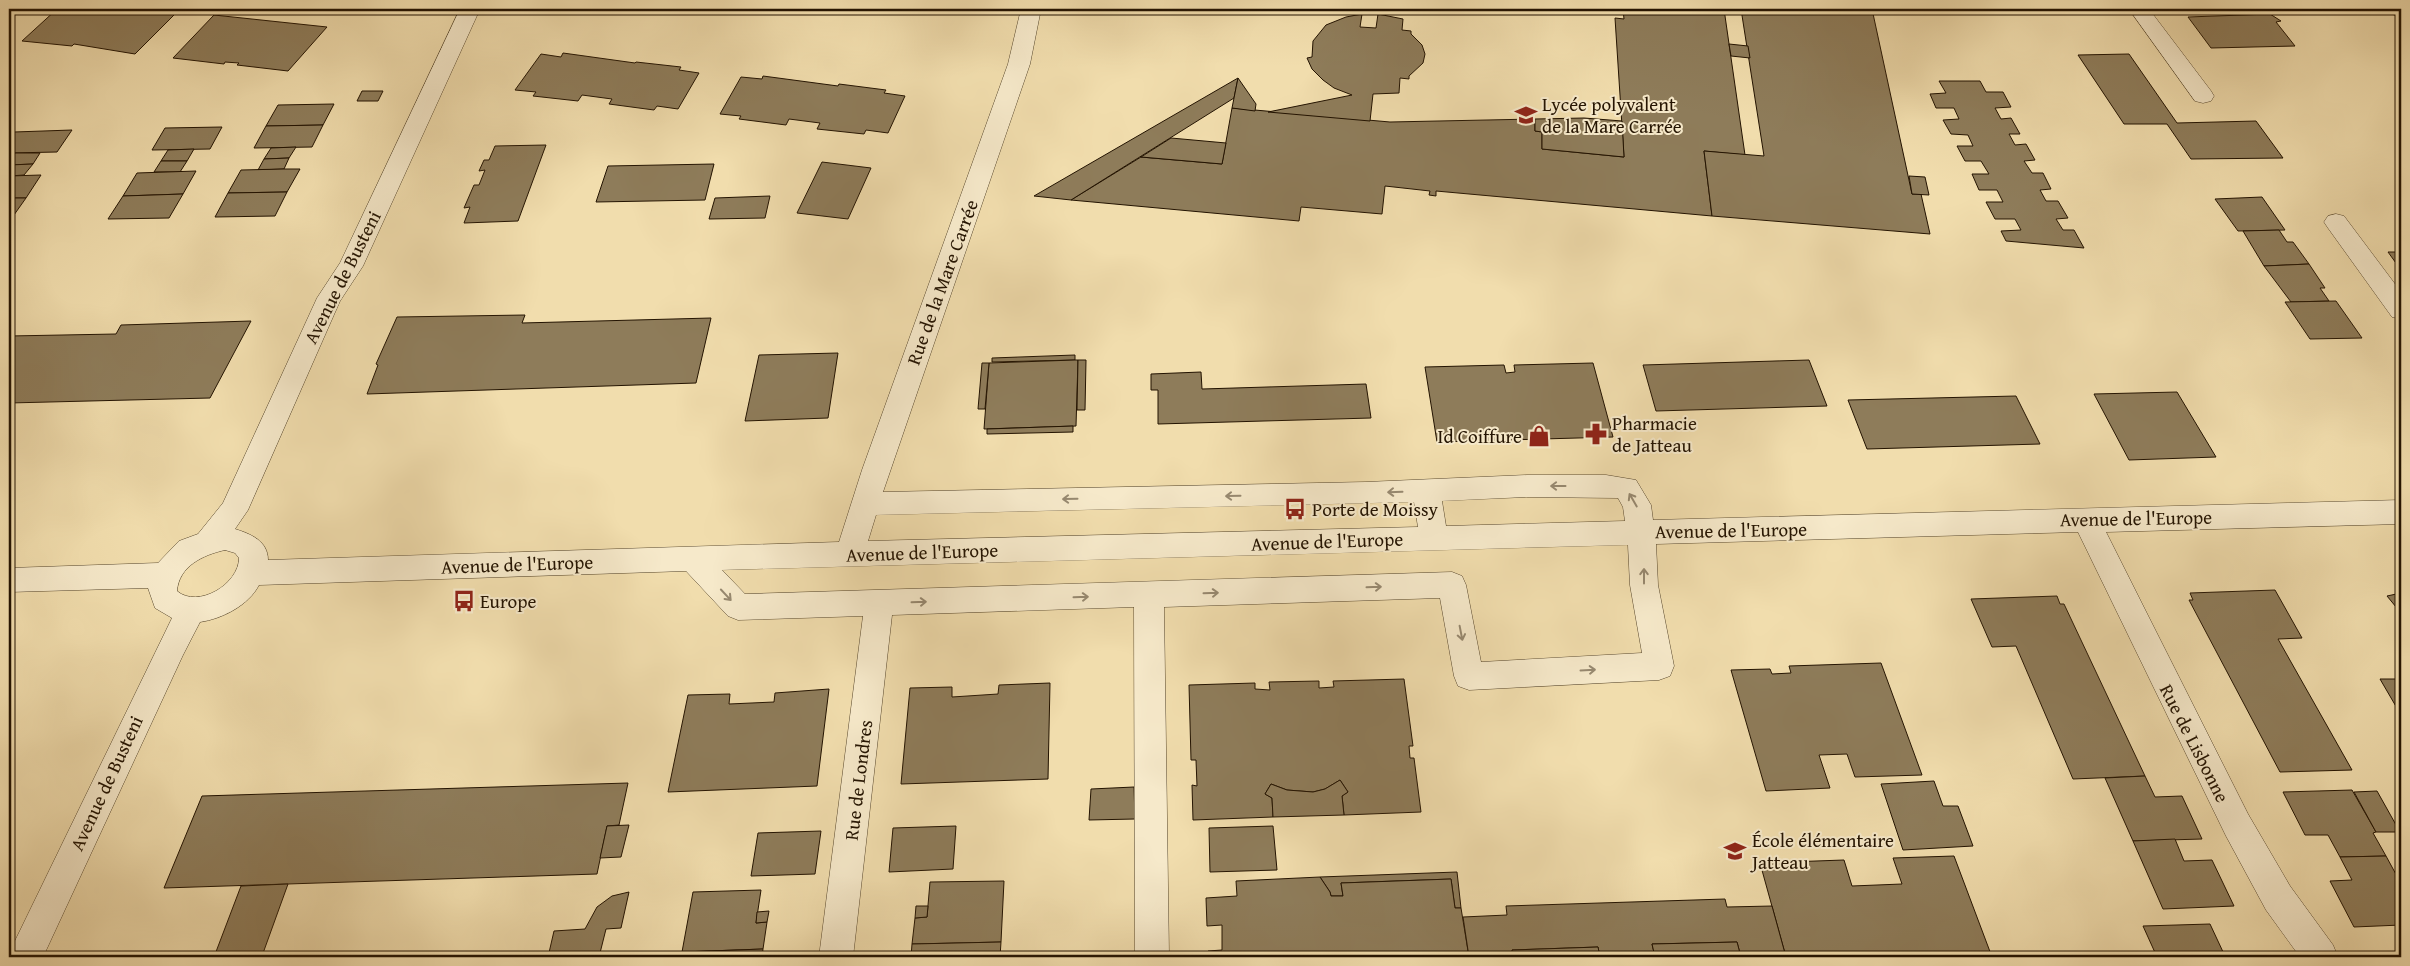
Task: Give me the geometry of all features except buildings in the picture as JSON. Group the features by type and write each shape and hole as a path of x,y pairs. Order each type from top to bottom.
{"street":[{"name":"Avenue de Busteni","path":"208,541 234,510 329,298 351,266 470,9"},
{"name":"Rue de la Mare Carrée","path":"850,554 1019,64 1031,9"},
{"path":"2139,9 2203,96"},
{"path":"2336,222 2401,310"},
{"path":"693,559 738,607 1452,585 1469,676 1659,666 1644,585 1644,560 1637,506 1626,488 1606,486 1537,486 1426,491 866,504"},
{"path":"1426,491 1434,538"},
{"name":"Avenue de l'Europe","path":"252,573 850,554 2086,519 2401,512"},
{"name":"Rue de Lisbonne","path":"2086,519 2103,558 2237,825 2278,898 2321,957"},
{"path":"226,538 241,540 251,548 255,559 252,573 242,588 227,599 209,608 191,611 176,608 166,601 162,589 165,575 176,562 190,550 208,541 226,538"},
{"path":"9,580 165,575"},
{"path":"1149,595 1152,957"},
{"name":"Rue de Londres","path":"836,957 879,604"},
{"name":"Avenue de Busteni","path":"25,957 167,654 191,611"}],"place":[{"name":"Lycée polyvalent de la Mare Carrée","path":"1526,115"},
{"name":"Pharmacie de Jatteau","path":"1596,434"},
{"name":"Id Coiffure","path":"1539,436"},
{"name":"Porte de Moissy","path":"1295,509"},
{"name":"Europe","path":"464,601"},
{"name":"École élémentaire Jatteau","path":"1735,851"}]}
